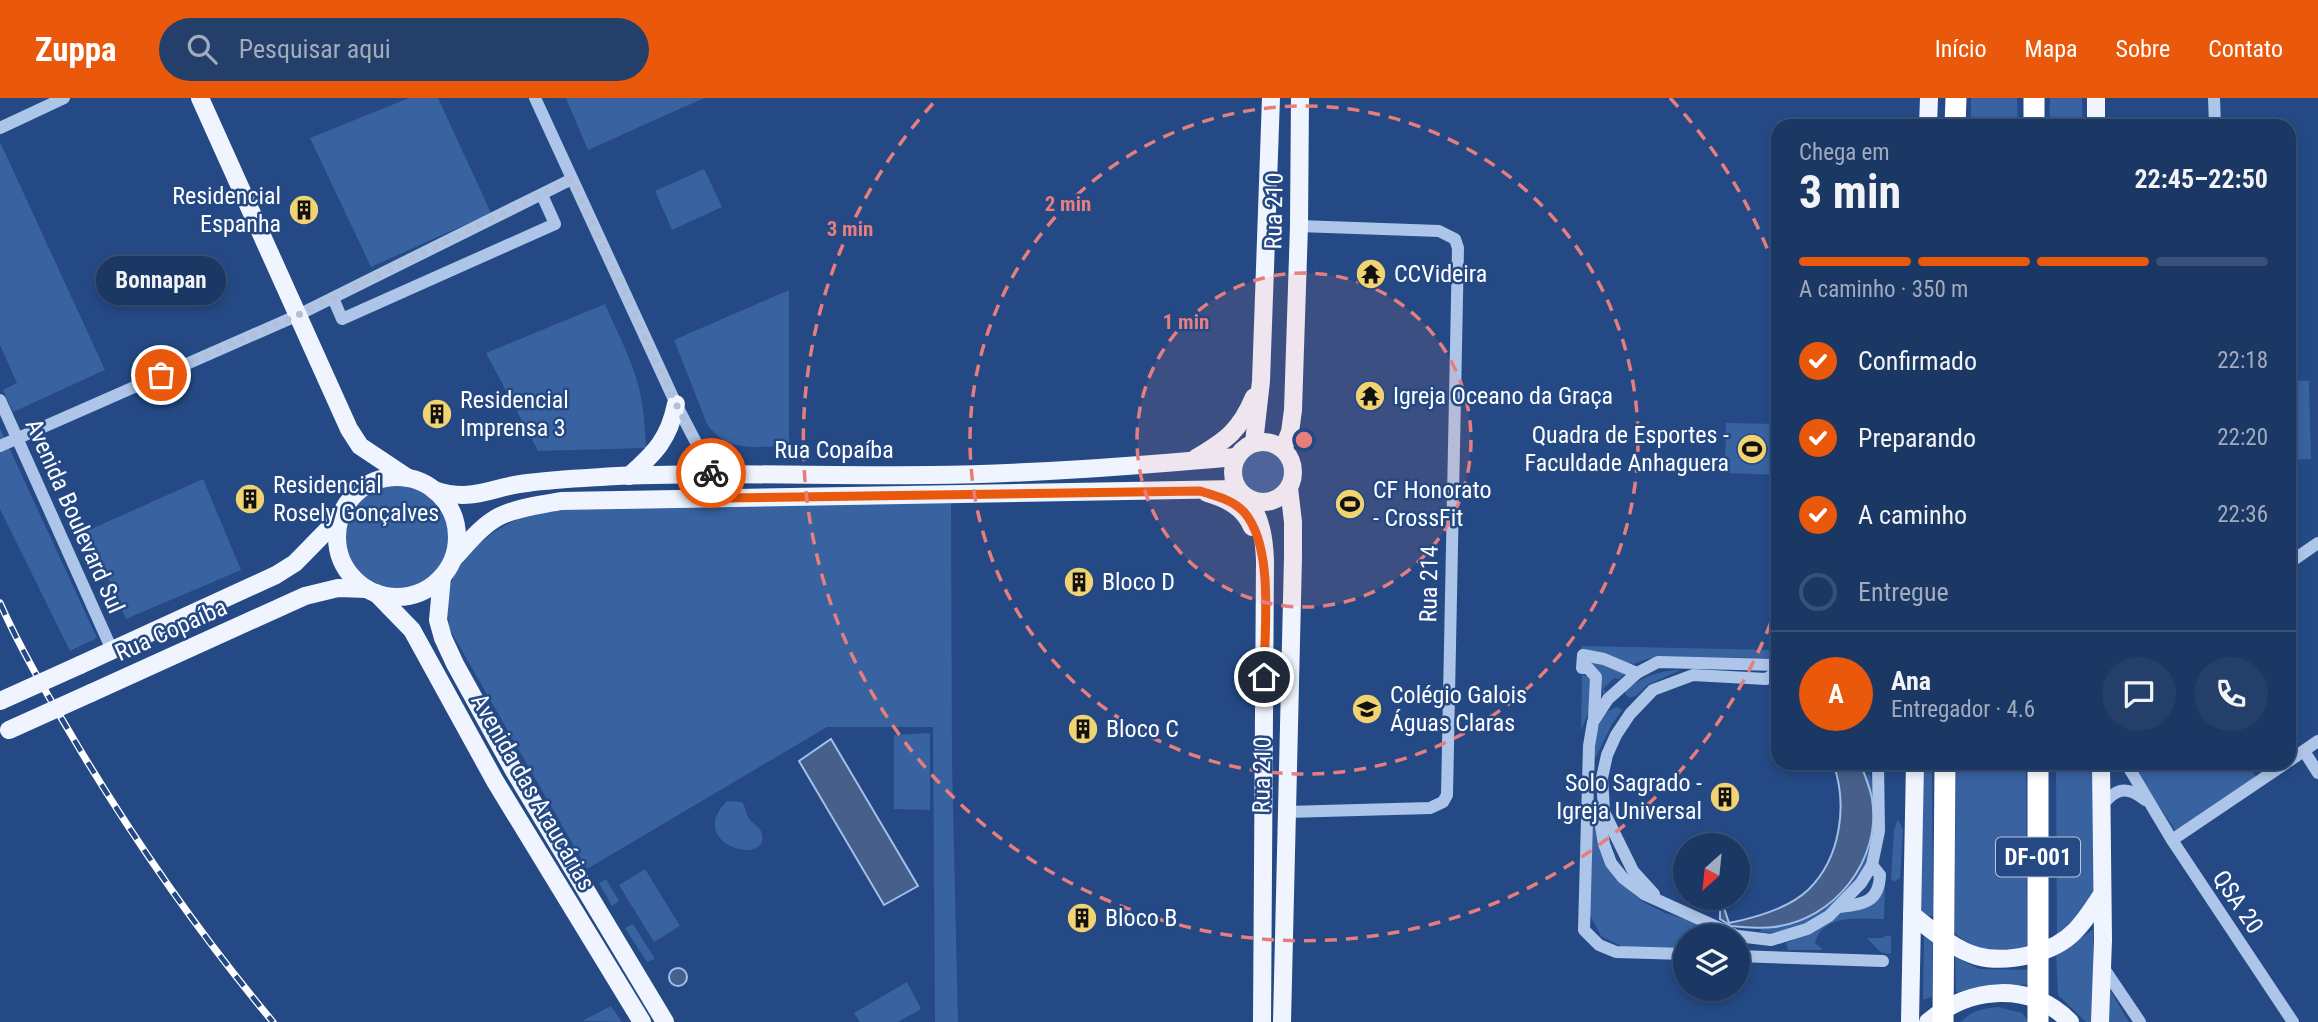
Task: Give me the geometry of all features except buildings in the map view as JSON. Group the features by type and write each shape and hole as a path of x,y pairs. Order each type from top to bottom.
{"highway":[{"path":"1955,119 1956,98"},
{"path":"2034,98 2034,119"},
{"path":"1938,1018 1945,770"},
{"name":"DF-001","path":"2038,770 2038,1022"}],"main road":[{"path":"200,98 349,429 360,446 408,478"},
{"name":"Rua 210","path":"1254,443 1261,381 1272,98"},
{"name":"Rua 210","path":"1283,449 1290,432 1293,410 1300,98"},
{"path":"1928,119 1929,98"},
{"path":"2096,98 2096,119"},
{"path":"1192,461 1227,439 1238,427 1261,381"},
{"path":"629,476 653,455 664,439 676,404"},
{"path":"1254,443 1274,444 1283,449 1293,467 1293,475 1289,488 1282,497 1260,503 1243,494 1232,473 1236,457 1254,443"},
{"name":"Rua Copaíba","path":"434,490 452,496 477,495 523,483 571,478 712,474 996,473 1127,467 1236,457"},
{"path":"387,478 408,478 422,482 434,490 453,514 457,528 457,544 453,558 442,577 428,588 412,595 394,597 372,591 351,576 341,558 337,537 340,517 351,499 367,485 387,478"},
{"name":"Rua 210","path":"1282,1022 1293,557 1289,488"},
{"path":"1200,491 1220,497 1242,510 1249,519 1265,560"},
{"name":"Rua Copaíba","path":"453,558 499,517 528,507 561,501 993,493 1200,491 1243,494"},
{"name":"Rua 210","path":"1243,494 1259,516 1265,560 1262,1022"},
{"name":"Rua Copaíba","path":"0,701 276,575 295,563 340,517"},
{"name":"Avenida das Araucárias","path":"442,577 438,620 455,664 513,769 665,1022"},
{"name":"Rua Copaíba","path":"5,732 305,596 338,588 372,591"},
{"name":"Avenida das Araucárias","path":"372,591 412,630 495,781 642,1022"},
{"path":"495,781 513,769"},
{"path":"1910,1022 1915,770"},
{"path":"2100,1022 2101,770"},
{"path":"1912,915 1942,939 1977,956 2007,958 2038,952 2060,943 2075,932 2101,896"},
{"path":"1938,1018 1973,996 1997,993 2038,1000 2059,1010 2070,1022"}],"street":[{"path":"0,128 64,98"},
{"path":"535,98 676,404 725,498"},
{"path":"2214,98 2215,119"},
{"path":"0,446 296,316 572,179"},
{"path":"333,298 342,319 555,224 542,195"},
{"name":"Rua 214","path":"1286,812 1430,808 1443,802 1447,795 1458,248 1455,239 1439,231 1299,226"},
{"name":"Avenida Boulevard Sul","path":"0,400 113,650"},
{"path":"2296,558 2318,543"},
{"path":"1637,673 1604,659 1583,655 1582,668 1588,668 1596,677 1587,773 1584,930 1598,945 1616,952 1673,954"},
{"path":"1593,722 1608,698 1637,673 1658,662 1771,665"},
{"path":"1709,924 1644,894 1623,878 1611,863 1600,820 1604,811 1602,778 1607,755 1630,714 1653,690 1693,675 1771,681"},
{"path":"2296,756 2318,741"},
{"path":"2304,751 2318,773"},
{"path":"1750,938 1771,940 1807,929 1829,916 1861,883 1872,865 1879,831 1878,770"},
{"name":"QSA 20","path":"2130,770 2172,840 2292,1022"},
{"path":"2172,840 2275,770"},
{"path":"2100,808 2110,795 2122,790 2137,793 2151,804"},
{"path":"1839,907 1866,903 1873,897 1878,889 1880,875 1872,865"},
{"path":"1750,956 1883,961"},
{"path":"2102,967 2140,1022"}],"shaded area":[{"path":"409,98 438,98 491,213 371,267 310,138"},
{"path":"566,98 704,98 588,150"},
{"path":"1971,98 2017,98 2018,119 1971,119"},
{"path":"2050,98 2082,98 2083,119 2049,119"},
{"path":"0,142 105,370 13,412 3,390 17,383 0,345"},
{"path":"704,169 722,207 672,230 655,191"},
{"path":"789,290 789,446 755,447 734,444 715,434 707,424 674,340"},
{"path":"605,304 637,380 646,448 538,451 486,353"},
{"path":"2296,380 2309,381 2311,459 2296,460"},
{"name":"Quadra de Esportes - Faculdade Anhaguera","path":"1726,423 1771,424 1771,475 1725,473"},
{"path":"0,428 97,638 70,651 0,509"},
{"path":"1262,450 1277,457 1284,472 1277,487 1262,494 1247,487 1240,472 1247,457"},
{"path":"203,479 241,570 126,619 87,531"},
{"path":"397,481 418,485 436,497 448,515 452,536 448,557 436,575 418,587 397,591 376,587 358,575 346,557 342,536 346,515 358,497 376,485"},
{"path":"951,503 952,763 958,1022 935,1022 933,727 827,727 587,869 449,628 447,601 455,574 472,550 483,540 520,518 568,507"},
{"path":"1582,646 1771,650 1771,658 1666,657 1647,659 1634,664 1581,653"},
{"path":"1584,659 1592,659 1626,673 1619,679 1614,678 1603,689 1606,691 1603,695 1601,674"},
{"path":"1681,670 1647,685 1630,698 1625,694 1626,690 1652,675"},
{"path":"1582,675 1590,679 1591,706 1581,731"},
{"path":"1617,707 1622,710 1593,763 1600,722 1610,710"},
{"path":"930,733 930,810 894,809 894,735"},
{"path":"831,739 918,886 884,905 799,761"},
{"path":"1835,770 1863,770 1872,799 1873,822 1869,844 1861,864 1834,900 1816,913 1796,922 1774,927 1750,928 1750,924 1728,924 1720,919 1720,910 1725,910 1729,923 1760,915 1781,907 1808,890 1819,877 1834,847 1840,796"},
{"path":"1923,770 1932,770 1933,916 1920,917"},
{"path":"1956,770 2026,770 2027,949 1988,951 1954,933"},
{"path":"2056,770 2093,770 2094,900 2057,937"},
{"path":"2136,770 2252,770 2257,778 2177,833"},
{"path":"1867,774 1870,774 1873,786 1877,815 1869,845 1869,859 1860,877 1838,903 1809,923 1794,929 1761,932 1761,929 1783,926 1803,919 1821,909 1850,881 1869,844 1873,822"},
{"path":"727,801 742,802 748,817 761,831 761,844 753,849 743,850 721,839 715,829 716,816"},
{"path":"1595,814 1602,851 1632,893 1665,913 1701,924 1673,924 1673,949 1625,948 1601,936 1589,913 1589,815"},
{"path":"1898,819 1903,830 1900,878 1894,882 1891,878 1894,830"},
{"path":"645,869 680,926 654,942 619,885"},
{"path":"606,879 619,901 612,906 599,883"},
{"path":"1881,880 1885,880 1884,919 1834,922 1819,933 1815,943 1823,950 1788,950 1786,943 1813,931 1846,909 1872,905 1880,898"},
{"path":"633,924 655,959 647,962 625,928"},
{"path":"2093,930 2094,1022 2086,1022 2058,995 2056,954"},
{"path":"1891,936 1891,954 1880,952 1867,938"},
{"path":"1924,936 1933,943 1932,997 1923,1000"},
{"path":"1955,957 1979,969 2028,970 2030,984 1956,992"},
{"path":"678,968 684,971 687,977 684,983 678,986 672,983 669,977 672,971"},
{"path":"907,982 921,1009 898,1022 860,1022 854,1013"},
{"path":"2107,985 2129,1022 2109,1022"},
{"path":"611,1006 622,1022 582,1021"},
{"path":"1998,1007 2022,1013 2029,1022 1961,1022 1978,1011"}],"railway":[{"path":"0,603 49,698 126,823 196,924 273,1022"}],"way so far":[{"path":"161,375 296,316 572,179 676,404 711,473"}],"place":[{"name":"Residencial Espanha","path":"304,210"},
{"name":"CCVideira","path":"1371,274"},
{"name":"Bonnapan","path":"161,375"},
{"name":"Igreja Oceano da Graça","path":"1370,396"},
{"name":"Residencial Imprensa 3","path":"437,414"},
{"name":"Quadra de Esportes - Faculdade Anhaguera","path":"1752,449"},
{"name":"Residencial Rosely Gonçalves","path":"250,499"},
{"name":"CF Honorato - CrossFit","path":"1350,504"},
{"name":"Bloco D","path":"1079,582"},
{"name":"Colégio Galois Águas Claras","path":"1367,709"},
{"name":"Bloco C","path":"1083,729"},
{"name":"Solo Sagrado - Igreja Universal","path":"1725,797"},
{"name":"Bloco B","path":"1082,918"}],"route":[{"path":"711,473 725,498 1200,491 1220,497 1233,503 1249,519 1265,560 1264,677"}]}
